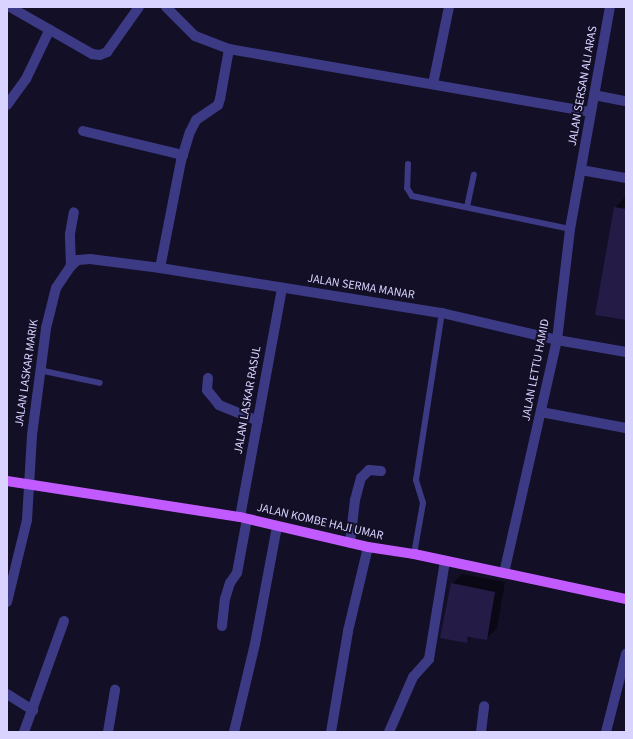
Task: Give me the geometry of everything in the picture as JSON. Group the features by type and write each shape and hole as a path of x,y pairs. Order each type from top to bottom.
{"main road":[{"name":"JALAN KOMBE HAJI UMAR","path":"7,481 31,486 244,518 368,548 414,554 626,599"}],"street":[{"path":"10,7 92,54 100,55 107,52 139,7"},
{"path":"166,7 195,36 229,49 590,112"},
{"path":"433,84 449,7"},
{"name":"JALAN SERSAN ALI ARAS","path":"581,170 590,112 610,7"},
{"path":"7,105 26,78 50,29"},
{"path":"160,268 183,155 196,120 218,105 229,49"},
{"path":"594,95 626,101"},
{"path":"83,131 183,155"},
{"path":"581,170 626,178"},
{"name":"JALAN LETTU HAMID","path":"504,573 557,340 570,229 581,170"},
{"path":"71,266 70,234 74,212"},
{"name":"JALAN SERMA MANAR","path":"71,266 78,260 90,259 160,268 442,313 557,340 626,352"},
{"name":"JALAN LASKAR MARIK","path":"7,602 27,520 31,486 32,435 39,370 56,288 71,266"},
{"name":"JALAN LASKAR RASUL","path":"222,626 225,599 230,583 237,573 258,421 282,288"},
{"path":"208,378 208,390 219,405 258,421"},
{"path":"541,412 626,428"},
{"path":"350,543 355,500 361,478 369,470 381,471"},
{"path":"234,732 255,644 277,526"},
{"path":"331,732 348,631 368,548"},
{"path":"389,732 413,677 429,659 445,561"},
{"path":"24,732 64,621"},
{"path":"606,732 626,654"},
{"path":"108,732 115,690"},
{"path":"7,694 33,710"},
{"path":"481,732 484,706"}],"lane":[{"path":"408,164 407,188 412,196 570,229"},
{"path":"467,207 474,175"},
{"path":"414,554 423,503 416,480 442,313"},
{"path":"39,370 100,383"}],"building":[{"path":"614,207 626,209 626,320 595,315"},
{"path":"451,583 495,592 487,640 468,637 467,643 440,638"}]}
